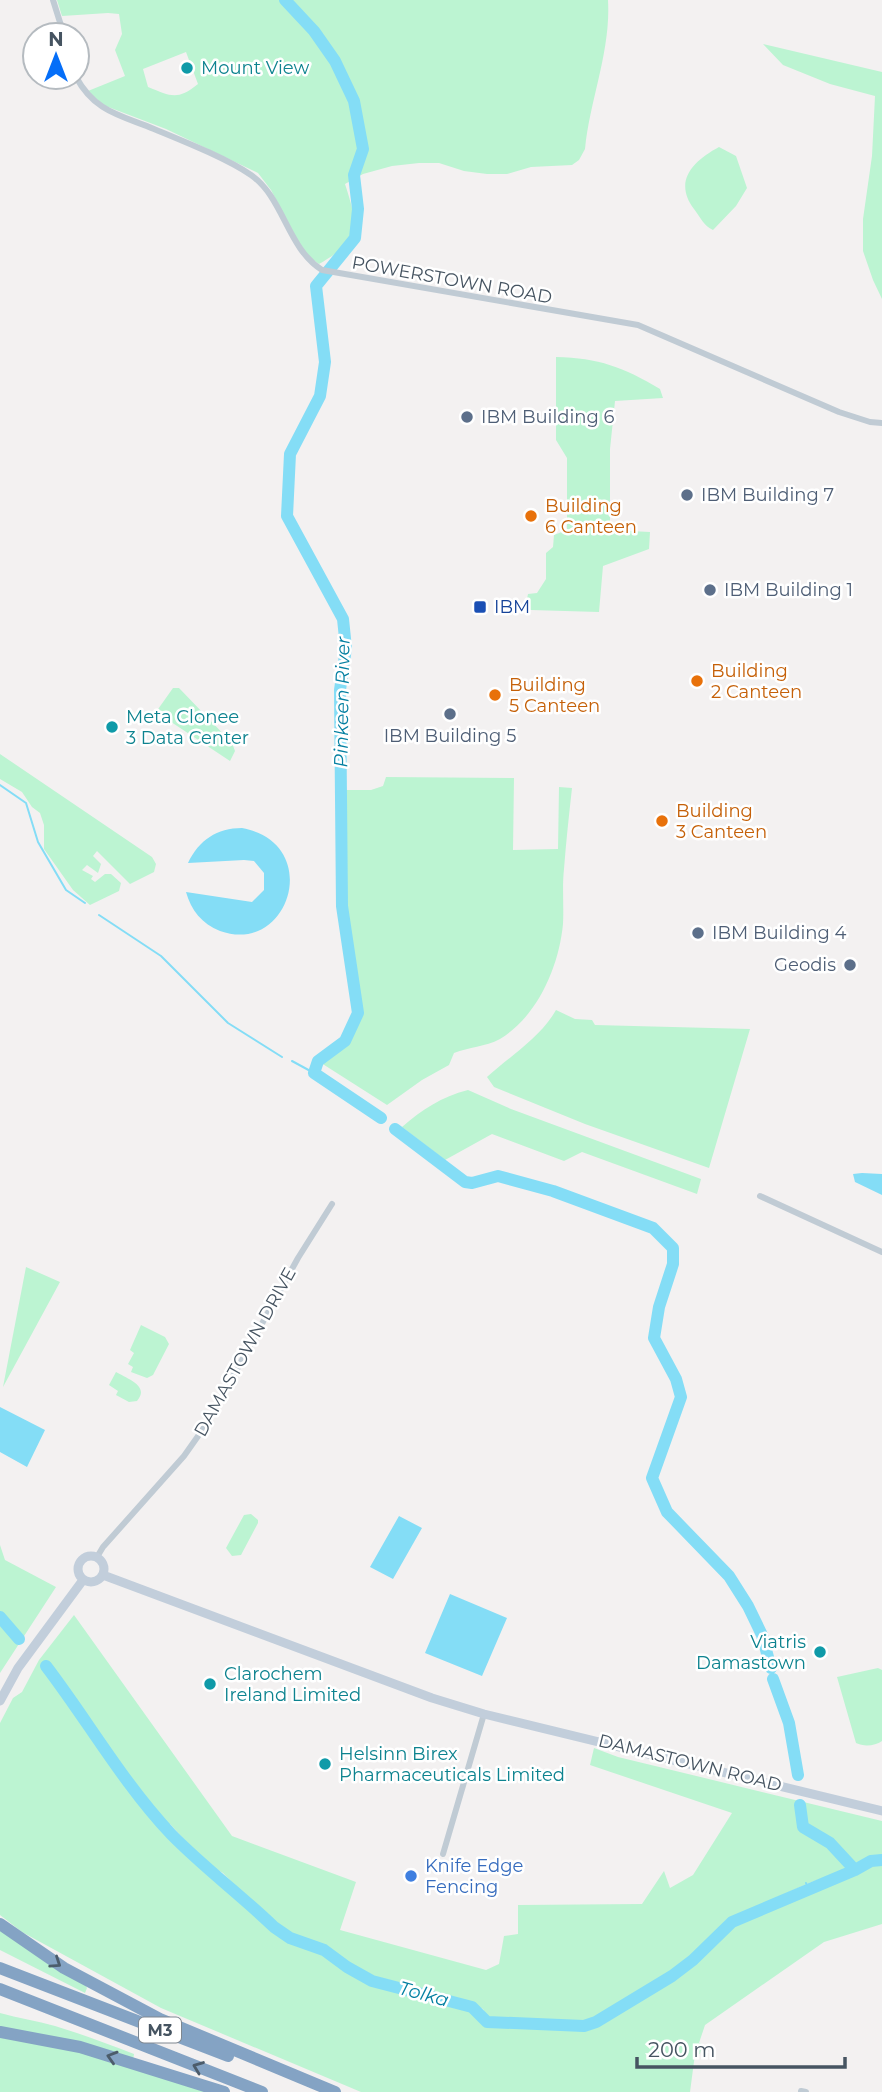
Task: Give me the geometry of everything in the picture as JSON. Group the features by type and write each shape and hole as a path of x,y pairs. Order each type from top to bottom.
{"highway":[{"path":"0,1924 64,1968 118,1998 172,2024 335,2092"},
{"name":"M3","path":"0,1968 319,2092"},
{"name":"M3","path":"0,1989 262,2092"},
{"path":"0,2032 80,2047 224,2092"}],"street":[{"path":"53,0 60,21"},
{"name":"POWERSTOWN ROAD","path":"85,91 107,111 164,133 251,175 269,194 305,256 322,270 638,325 839,412 882,423"},
{"path":"760,1196 882,1252"},
{"name":"DAMASTOWN DRIVE","path":"96,1557 184,1456 208,1422 298,1258 332,1204"},
{"path":"89,1556 96,1557 103,1563 103,1575 94,1582 83,1580 79,1574 79,1563 89,1556"},
{"name":"DAMASTOWN ROAD","path":"103,1575 406,1689 484,1714 882,1811"},
{"path":"0,1701 18,1668 83,1580"},
{"path":"443,1854 484,1714"}],"green space":[{"path":"57,0 608,0 603,56 585,149 579,160 572,165 531,167 507,174 464,171 439,163 419,163 392,166 363,174 345,184 353,211 353,231 343,247 319,264 309,257 300,245 271,190 258,173 166,129 103,105 88,91 125,76 115,50 122,34 119,14 62,16","holes":["186,52 198,84 185,93 174,95 148,87 143,69"]},
{"path":"763,44 882,72 882,299 863,251 863,219 872,156 875,96 830,84 783,65"},
{"path":"719,147 736,156 747,188 736,206 713,230 702,221 685,189 694,165"},
{"path":"556,357 585,359 622,369 660,389 663,398 615,401 610,449 610,530 650,532 649,549 603,566 599,612 525,608 528,594 537,593 546,579 546,553 553,547 554,535 567,530 567,458 556,440"},
{"path":"173,688 179,688 232,743 235,751 230,761 156,712"},
{"path":"0,754 152,857 156,864 154,872 130,884 97,851 93,856 101,864 98,873 87,865 82,870 93,876 91,879 95,882 105,874 111,874 121,883 119,891 90,905 73,890 44,849 44,825 40,813 32,807 22,792 0,779"},
{"path":"386,777 514,778 513,850 558,849 559,787 572,788 563,876 561,940 551,973 536,1004 500,1039 454,1053 449,1065 387,1105 318,1061 345,1041 358,1012 342,905 340,790 371,790 383,786"},
{"path":"556,1010 575,1019 592,1020 595,1025 750,1029 709,1168 585,1124 494,1087 487,1077 533,1038"},
{"path":"468,1090 511,1109 701,1179 697,1194 582,1152 564,1161 492,1134 445,1160 402,1127 433,1104"},
{"path":"26,1267 60,1282 3,1387"},
{"path":"141,1325 165,1337 169,1344 153,1375 147,1378 131,1372 133,1367 128,1364 134,1353 130,1350"},
{"path":"116,1372 139,1387 141,1391 137,1401 129,1402 116,1395 118,1391 109,1385"},
{"path":"251,1514 258,1523 241,1555 232,1556 226,1548 244,1515"},
{"path":"0,1545 5,1560 56,1587 0,1673"},
{"path":"74,1615 232,1836 356,1882 340,1930 486,1970 499,1964 504,1936 518,1934 518,1905 642,1904 664,1871 670,1888 693,1875 732,1813 590,1765 594,1748 618,1757 882,1821 882,1856 809,1883 726,1920 699,1950 642,1992 580,2024 525,2018 502,2023 488,2018 483,2009 465,2000 374,1976 327,1947 296,1938 275,1926 223,1873 207,1864 170,1824 161,1830 276,1932 287,1939 320,1950 364,1981 465,2007 491,2025 530,2025 581,2030 631,2007 706,1952 734,1923 876,1862 882,1862 882,1924 824,1942 705,2025 699,2043 702,2044 700,2054 695,2054 690,2092 361,2092 161,2008 22,1932 0,1915 0,1723 13,1698 22,1692 39,1660"},
{"path":"878,1668 882,1670 882,1741 873,1745 862,1745 856,1743 837,1677"},
{"path":"0,1929 83,1981 87,1988 85,1993 0,1950"},
{"path":"0,2013 85,2036 134,2054 133,2060 0,2028"},
{"path":"0,2036 82,2052 209,2092 0,2092"}],"water":[{"path":"242,828 267,838 283,854 290,874 288,894 279,913 264,928 244,934 220,931 208,924 194,910 186,892 252,902 264,890 264,873 254,861 188,863 203,842 210,837 225,830"},
{"path":"853,1174 882,1174 882,1195 855,1182"},
{"path":"0,1407 45,1430 27,1467 0,1452"},
{"path":"399,1516 422,1528 393,1579 370,1567"},
{"path":"450,1594 507,1618 482,1676 425,1653"}],"waterway":[{"name":"Pinkeen River","path":"285,0 314,31 335,61 354,101 363,149 354,175 358,209 355,238 316,286 325,362 320,396 290,454 287,516 343,619 346,648 340,690 342,906 358,1013 345,1041 318,1061 314,1073 381,1118"},
{"path":"0,785 26,803 38,842 66,890 85,903"},
{"path":"99,915 161,956 228,1023 282,1057"},
{"path":"292,1061 314,1073"},
{"name":"Pinkeen River","path":"395,1129 465,1182 472,1183 498,1176 553,1191 653,1228 673,1248 673,1264 659,1307 654,1338 676,1379 681,1397 652,1478 667,1512 729,1576 748,1606 762,1635 771,1668"},
{"name":"Tolka","path":"0,1617 19,1639"},
{"name":"Tolka","path":"46,1666 121,1773 171,1834 274,1927 290,1938 324,1950 372,1981 472,2007 487,2022 584,2026 596,2022 672,1976 693,1960 732,1922 871,1861 882,1860"},
{"name":"Pinkeen River","path":"773,1679 789,1723 798,1775"},
{"name":"Pinkeen River","path":"800,1805 803,1827 830,1843 855,1870"},
{"path":"806,1883 808,1888"}],"place":[{"name":"Mount View","path":"187,68"},
{"name":"IBM Building 6","path":"467,417"},
{"name":"IBM Building 7","path":"687,495"},
{"name":"Building 6 Canteen","path":"531,516"},
{"name":"IBM Building 1","path":"710,590"},
{"name":"IBM","path":"480,607"},
{"name":"Building 2 Canteen","path":"697,681"},
{"name":"Building 5 Canteen","path":"495,695"},
{"name":"IBM Building 5","path":"450,714"},
{"name":"Meta Clonee 3 Data Center","path":"112,727"},
{"name":"Building 3 Canteen","path":"662,821"},
{"name":"IBM Building 4","path":"698,933"},
{"name":"Geodis","path":"850,965"},
{"name":"Viatris Damastown","path":"820,1652"},
{"name":"Clarochem Ireland Limited","path":"210,1684"},
{"name":"Helsinn Birex Pharmaceuticals Limited","path":"325,1764"},
{"name":"Knife Edge Fencing","path":"411,1876"}]}
